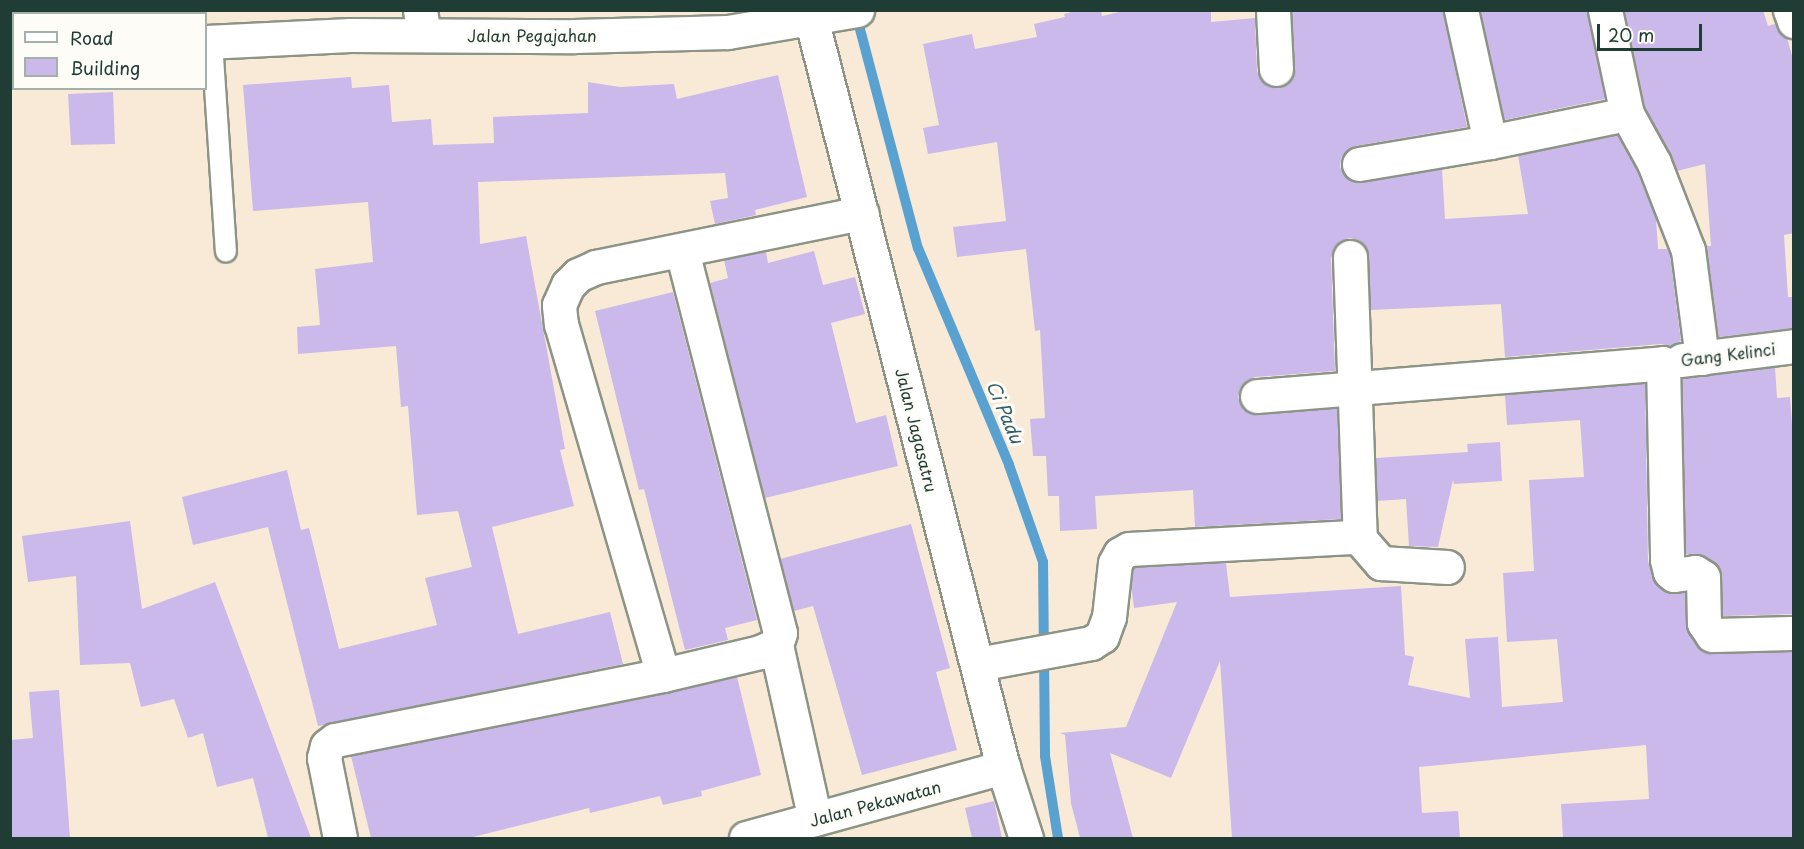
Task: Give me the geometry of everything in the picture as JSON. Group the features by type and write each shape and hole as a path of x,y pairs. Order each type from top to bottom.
{"street":[{"path":"1273,10 1276,69"},
{"path":"1461,10 1490,142"},
{"path":"1605,10 1627,114 1654,163 1688,250 1702,358"},
{"path":"1790,10 1794,21"},
{"name":"Jalan Pegajahan","path":"209,42 422,22 574,36 728,32 829,14"},
{"name":"Jalan Jagasatru","path":"829,14 862,213 991,662 1003,767 1026,838"},
{"path":"1359,164 1490,142 1627,114"},
{"path":"663,675 561,325 559,305 568,285 578,275 596,267 862,213"},
{"path":"682,251 780,633 776,645 815,819"},
{"path":"1350,257 1360,539"},
{"name":"Gang Kelinci","path":"1257,396 1663,363 1794,346"},
{"path":"1663,363 1666,560 1670,572 1674,575 1695,573 1702,577 1704,623 1712,635 1794,633"},
{"path":"991,662 1091,643 1105,632 1114,562 1120,554 1129,549 1352,537 1360,539 1381,563 1447,567"},
{"path":"340,838 324,758 327,746 335,740 663,675 760,652 776,645"},
{"name":"Jalan Pekawatan","path":"746,838 1003,767"}],"lane":[{"path":"209,42 225,252"}],"building":[{"path":"1079,10 1101,10 1102,16 1128,10 1211,10 1211,22 1255,18 1257,71 1260,79 1276,88 1287,84 1293,77 1295,69 1292,10 1443,10 1467,127 1355,146 1347,150 1341,158 1340,167 1344,175 1352,181 1362,182 1442,169 1445,219 1528,214 1518,155 1617,135 1637,171 1656,219 1658,249 1667,249 1670,255 1681,341 1670,346 1661,344 1505,357 1501,304 1371,310 1366,248 1358,240 1350,238 1341,241 1334,248 1331,258 1335,371 1255,377 1246,381 1238,397 1242,407 1258,415 1337,408 1341,519 1195,527 1193,490 1095,496 1097,529 1060,531 1059,496 1048,496 1046,456 1033,456 1030,419 1045,418 1040,330 1035,331 1026,249 957,257 953,227 1006,221 997,142 928,154 923,128 939,125 923,44 972,34 975,49 1037,37 1034,24 1065,17 1064,14"},
{"path":"1480,10 1587,10 1605,99 1504,120"},
{"path":"1624,10 1763,10 1768,26 1775,24 1782,35 1787,38 1794,63 1794,233 1784,235 1788,297 1792,297 1794,328 1718,337 1706,246 1711,246 1705,164 1677,171 1645,107"},
{"path":"778,75 807,197 755,210 756,215 715,224 710,201 728,198 725,173 478,182 480,244 526,236 565,449 560,450 574,506 492,527 518,634 610,612 623,664 318,726 268,527 193,545 182,497 287,470 301,530 309,528 339,649 437,625 425,578 472,567 458,511 417,515 408,406 401,407 396,346 298,354 297,327 320,325 315,269 373,262 368,202 253,211 243,85 351,77 352,88 389,85 392,122 431,119 433,145 494,143 493,117 588,113 588,82 620,87 674,84 677,99"},
{"path":"113,92 115,144 71,145 68,94"},
{"path":"814,251 823,285 855,277 865,314 831,323 856,423 886,415 898,466 765,498 710,283 728,278 724,260 766,252 768,263"},
{"path":"673,292 757,620 725,628 728,640 685,650 644,489 639,490 595,311"},
{"path":"1775,367 1777,398 1790,397 1794,453 1794,614 1723,616 1719,567 1704,556 1686,554 1682,378"},
{"path":"1645,383 1648,560 1652,577 1664,590 1685,592 1688,633 1704,652 1794,652 1794,838 1563,838 1561,804 1649,799 1646,745 1419,767 1422,813 1458,811 1460,838 1232,838 1220,661 1171,778 1110,753 1133,838 1080,838 1071,803 1065,735 1060,733 1126,727 1177,602 1134,608 1131,586 1134,567 1226,563 1230,597 1401,586 1405,655 1414,657 1408,685 1470,698 1465,639 1498,637 1502,707 1563,702 1557,639 1507,642 1503,573 1534,571 1529,480 1584,477 1580,420 1507,425 1505,395"},
{"path":"1500,442 1502,481 1454,484 1453,480 1438,547 1409,546 1406,499 1377,501 1376,458 1468,452 1467,444"},
{"path":"130,521 142,609 215,582 311,838 268,838 253,778 217,787 203,733 188,738 174,699 141,707 130,663 80,665 76,576 28,582 22,536"},
{"path":"911,524 950,668 936,672 957,750 862,775 813,606 794,611 780,559"},
{"path":"737,677 761,775 701,791 702,796 663,805 660,796 590,813 589,808 469,838 371,838 351,756"},
{"path":"59,690 70,838 10,838 10,740 33,738 29,692"},
{"path":"994,801 1002,838 972,838 965,808"}],"waterway":[{"name":"Ci Padu","path":"856,14 918,248 1009,465 1043,562 1045,756 1058,838"}]}
